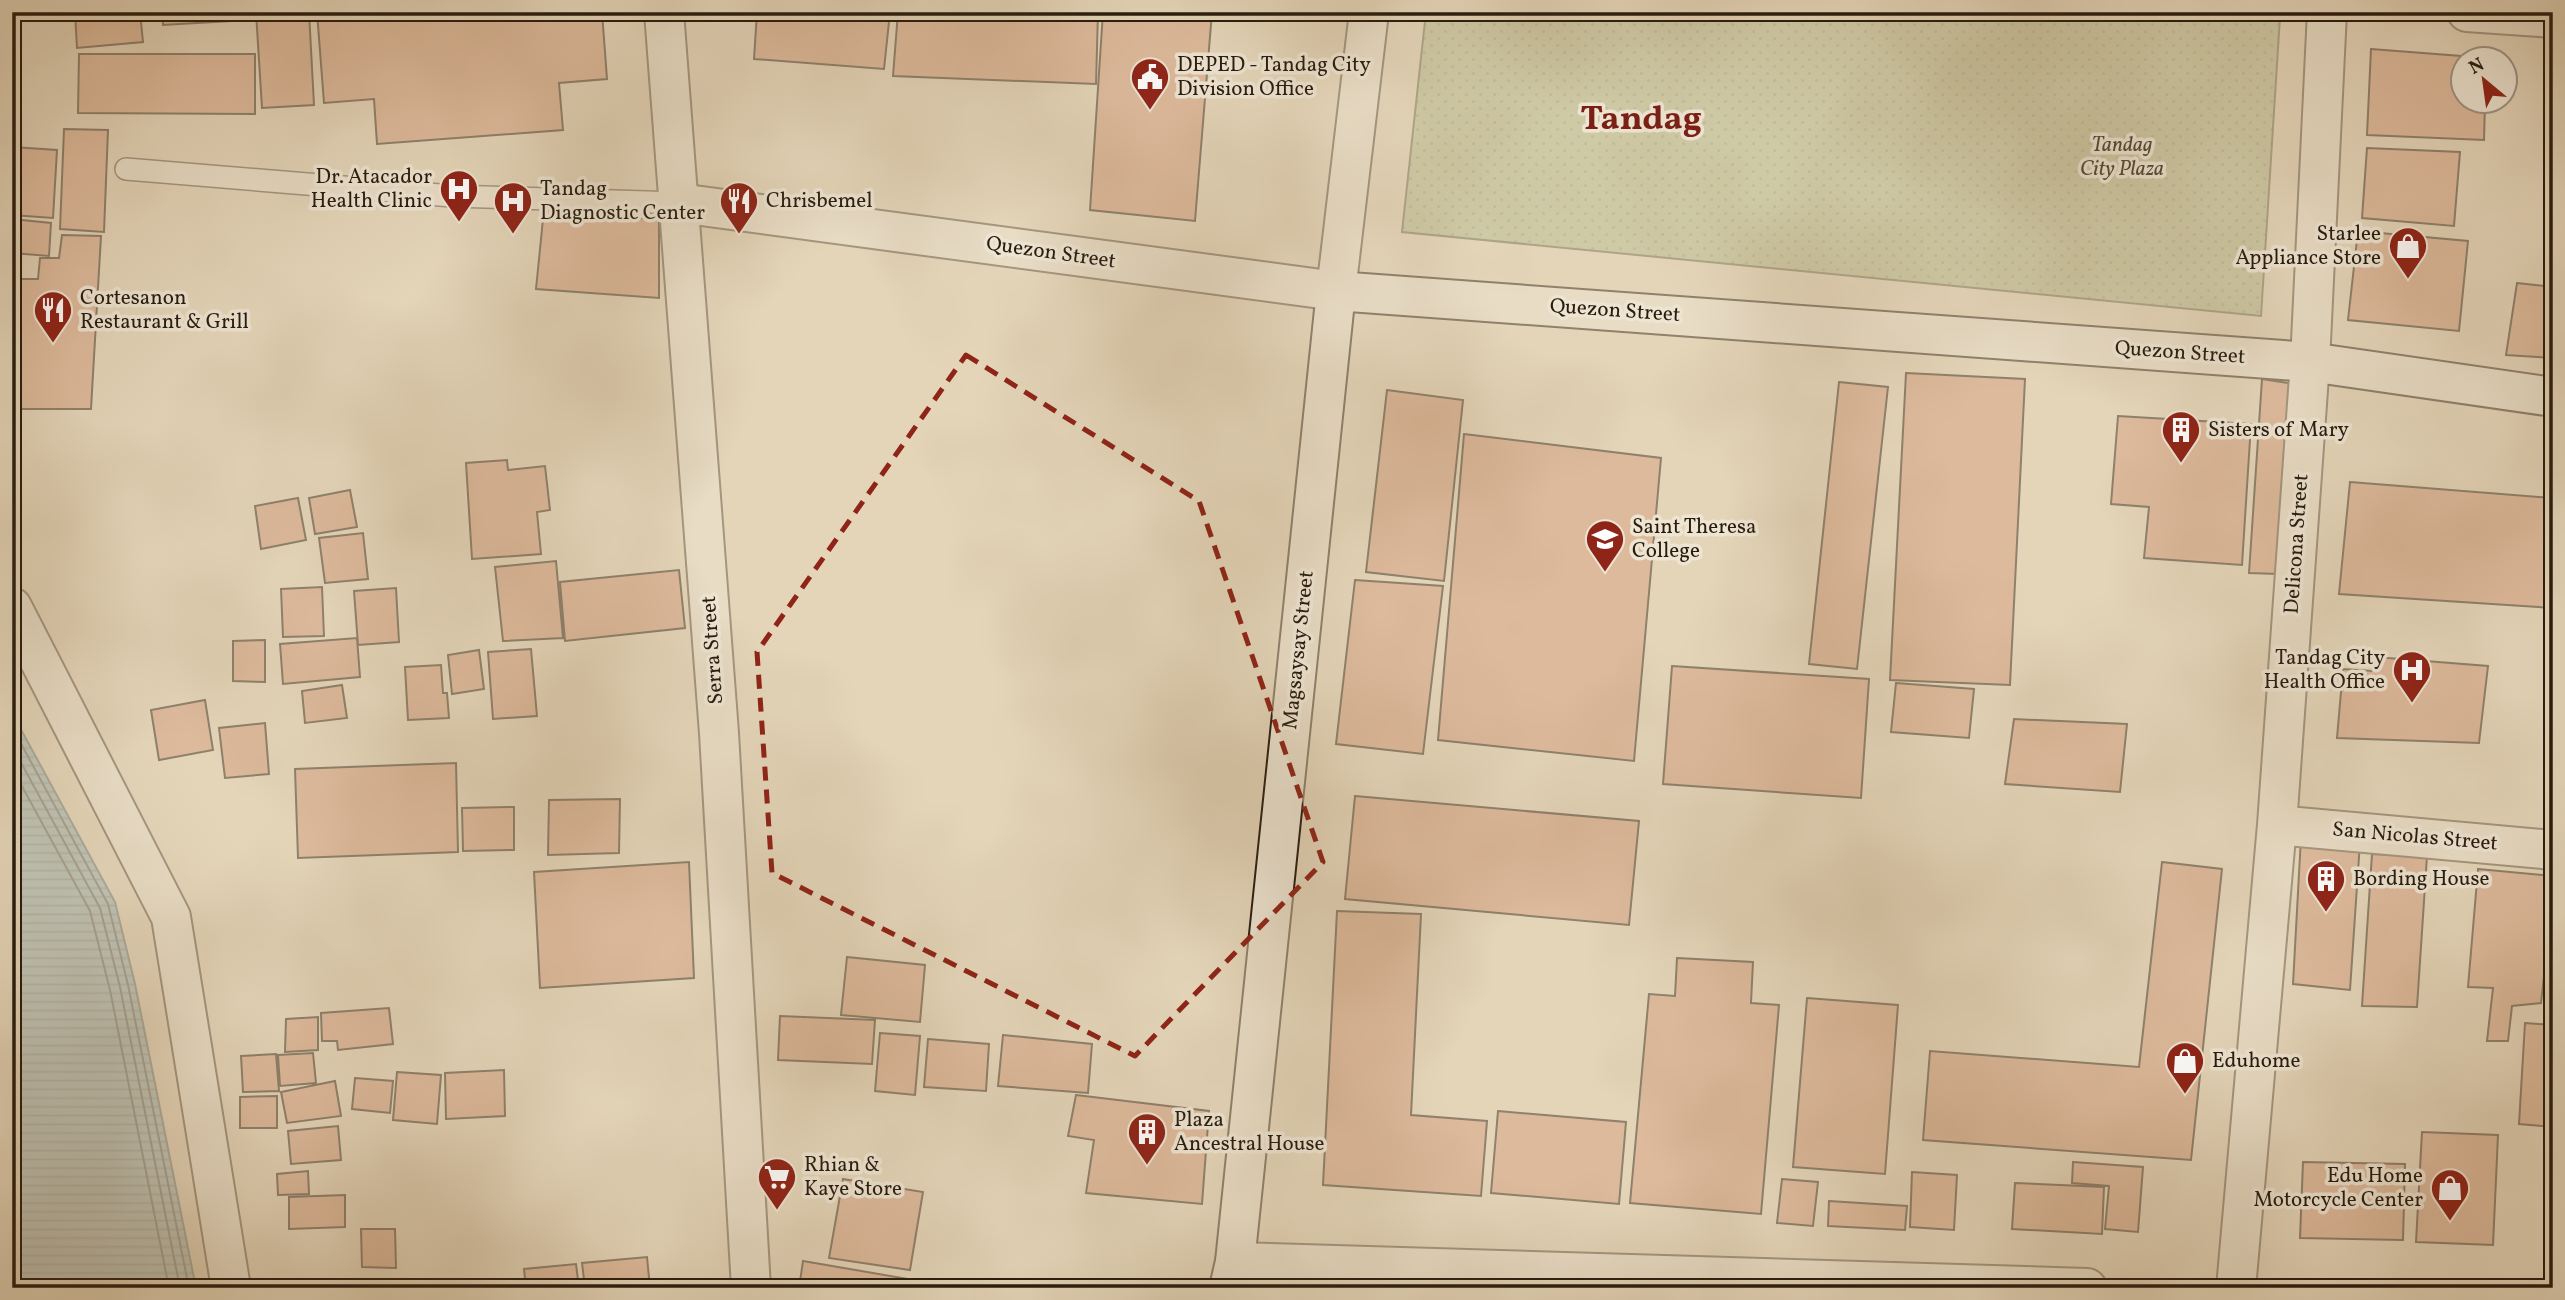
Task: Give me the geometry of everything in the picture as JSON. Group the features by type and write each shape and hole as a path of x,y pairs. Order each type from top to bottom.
{"street":[{"name":"Serra Street","path":"664,12 719,733 751,1288"},
{"name":"Magsaysay Street","path":"1232,1275 1336,291 1369,12"},
{"name":"Delicona Street","path":"2236,1288 2277,825 2310,362 2327,12"},
{"path":"2468,12 2553,18"},
{"name":"Quezon Street","path":"679,203 1336,291 2310,362 2553,397"},
{"path":"12,607 171,918 231,1288"},
{"name":"San Nicolas Street","path":"2277,825 2553,850"},
{"path":"1232,1275 2087,1288"}],"lane":[{"path":"126,169 452,196 679,203"}],"highlighted area":[{"path":"966,355 1199,501 1323,862 1135,1056 772,873 757,652"}],"green space":[{"name":"Tandag City Plaza","path":"1426,12 2220,12 2280,17 2261,316 1402,232"}],"water":[{"path":"12,713 115,902 135,984 196,1288 12,1288"}],"building":[{"path":"75,12 140,12 143,42 77,48"},
{"path":"162,12 230,12 231,21 163,25"},
{"path":"256,12 309,12 314,105 262,108"},
{"path":"317,12 602,12 607,79 559,83 563,130 377,144 374,99 324,103"},
{"path":"757,12 890,12 884,69 754,59"},
{"path":"898,12 1098,12 1096,84 893,76"},
{"name":"DEPED - Tandag City Division Office","path":"1103,12 1212,12 1195,221 1090,210"},
{"path":"2371,49 2450,55 2450,116 2485,116 2484,140 2367,135"},
{"path":"79,54 255,54 255,114 78,113"},
{"path":"64,129 108,130 104,232 60,229"},
{"path":"12,147 57,150 53,218 12,215"},
{"path":"2367,148 2460,152 2454,226 2362,218"},
{"path":"544,209 659,220 659,298 536,289"},
{"path":"12,219 51,223 49,256 12,253"},
{"name":"Starlee Appliance Store","path":"2358,231 2468,241 2459,331 2348,320"},
{"name":"Cortesanon Restaurant & Grill","path":"62,235 101,236 91,409 12,409 12,279 38,279 40,258 59,258"},
{"path":"2517,283 2553,287 2553,358 2506,355"},
{"path":"1906,373 2025,379 2010,685 1890,680"},
{"path":"2262,379 2294,384 2278,574 2249,573"},
{"path":"1839,382 1888,387 1857,669 1809,664"},
{"path":"1387,390 1463,400 1444,581 1366,572"},
{"name":"Sisters of Mary","path":"2118,416 2251,424 2242,565 2144,558 2149,507 2111,504"},
{"path":"1464,434 1661,458 1634,761 1438,740"},
{"path":"507,460 508,470 545,466 550,510 537,512 541,554 472,559 466,463"},
{"path":"2350,482 2553,498 2553,608 2339,594"},
{"path":"350,490 357,527 315,534 309,498"},
{"path":"298,498 306,540 261,549 255,506"},
{"path":"363,533 368,579 325,583 319,538"},
{"path":"556,561 563,638 503,641 495,567"},
{"path":"679,570 685,628 565,641 560,582"},
{"path":"1355,580 1443,586 1423,754 1336,744"},
{"path":"322,587 324,636 283,637 281,589"},
{"path":"396,588 399,642 358,645 354,591"},
{"path":"357,638 360,677 283,684 280,644"},
{"path":"265,640 265,682 233,681 233,641"},
{"path":"531,649 537,716 493,719 488,652"},
{"path":"479,650 484,689 452,694 448,655"},
{"name":"Tandag City Health Office","path":"2375,657 2488,666 2479,743 2337,738 2343,669 2372,671"},
{"path":"441,665 443,693 447,693 449,718 408,720 405,667"},
{"path":"1672,666 1869,679 1861,798 1663,784"},
{"path":"1896,683 1974,689 1969,738 1891,732"},
{"path":"342,685 347,718 305,723 302,691"},
{"path":"205,700 213,750 159,760 151,710"},
{"path":"2014,719 2127,724 2120,792 2005,784"},
{"path":"265,723 269,774 225,778 219,728"},
{"path":"456,763 458,852 298,858 295,769"},
{"path":"1355,796 1639,821 1629,925 1345,899"},
{"path":"620,799 619,853 548,855 549,800"},
{"path":"514,807 514,850 463,851 462,808"},
{"name":"Bording House","path":"2301,837 2360,842 2350,990 2293,984"},
{"name":"Bording House","path":"2372,854 2427,856 2417,1007 2362,1006"},
{"path":"689,862 694,978 540,988 534,872"},
{"path":"2162,862 2222,869 2191,1160 1923,1140 1930,1051 2139,1067"},
{"path":"2478,869 2553,876 2541,1003 2512,1006 2508,1041 2487,1041 2493,988 2468,987"},
{"path":"1337,911 1421,914 1411,1115 1487,1121 1481,1196 1323,1185"},
{"path":"847,957 925,965 920,1022 841,1015"},
{"path":"1677,958 1753,962 1751,1003 1779,1005 1761,1214 1630,1203 1649,994 1675,996"},
{"path":"1807,998 1898,1005 1885,1174 1793,1167"},
{"path":"389,1008 393,1044 338,1050 337,1041 322,1041 321,1013"},
{"path":"780,1016 875,1020 872,1064 778,1060"},
{"path":"318,1017 318,1050 285,1052 286,1019"},
{"path":"2525,1023 2553,1025 2553,1127 2519,1124"},
{"path":"880,1033 920,1036 915,1095 875,1091"},
{"path":"1003,1035 1092,1044 1088,1093 998,1086"},
{"path":"928,1039 989,1044 986,1091 924,1087"},
{"path":"313,1053 316,1083 280,1086 278,1055"},
{"path":"276,1054 279,1091 243,1092 241,1056"},
{"path":"504,1070 505,1116 446,1119 445,1073"},
{"path":"397,1072 441,1075 437,1124 393,1120"},
{"path":"355,1078 393,1081 390,1113 352,1109"},
{"path":"335,1081 341,1116 287,1123 281,1092"},
{"name":"Plaza Ancestral House","path":"1076,1095 1209,1111 1202,1204 1086,1193 1094,1140 1068,1136"},
{"path":"277,1096 277,1128 240,1128 240,1097"},
{"path":"1498,1111 1626,1122 1619,1204 1491,1193"},
{"path":"338,1126 341,1160 291,1164 288,1131"},
{"path":"2422,1132 2498,1135 2493,1245 2416,1242"},
{"path":"2073,1162 2143,1167 2138,1232 2105,1229 2109,1186 2072,1183"},
{"path":"2303,1162 2405,1164 2403,1240 2300,1238"},
{"path":"308,1171 309,1194 278,1195 277,1174"},
{"path":"1912,1172 1957,1175 1954,1230 1910,1227"},
{"path":"843,1179 923,1192 910,1270 829,1258"},
{"path":"1782,1179 1818,1182 1813,1226 1777,1223"},
{"path":"2015,1183 2104,1187 2102,1234 2012,1229"},
{"path":"345,1195 345,1227 289,1229 289,1197"},
{"path":"1829,1201 1907,1206 1905,1230 1828,1226"},
{"path":"361,1229 395,1229 396,1268 362,1267"},
{"path":"647,1257 650,1288 585,1288 582,1263"},
{"path":"803,1261 908,1279 907,1288 799,1288"},
{"path":"576,1264 579,1288 526,1288 524,1269"},
{"path":"385,1279 385,1288 344,1288 344,1280"},
{"path":"315,1280 336,1280 336,1288 314,1288"}],"place":[{"name":"DEPED - Tandag City Division Office","path":"1150,111"},
{"name":"Dr. Atacador Health Clinic","path":"459,223"},
{"name":"Tandag Diagnostic Center","path":"513,235"},
{"name":"Chrisbemel","path":"739,235"},
{"name":"Starlee Appliance Store","path":"2408,280"},
{"name":"Cortesanon Restaurant & Grill","path":"53,344"},
{"name":"Sisters of Mary","path":"2181,464"},
{"name":"Saint Theresa College","path":"1605,573"},
{"name":"Tandag City Health Office","path":"2412,704"},
{"name":"Bording House","path":"2326,913"},
{"name":"Eduhome","path":"2185,1095"},
{"name":"Plaza Ancestral House","path":"1147,1166"},
{"name":"Rhian & Kaye Store","path":"777,1211"},
{"name":"Edu Home Motorcycle Center","path":"2450,1222"}],"district":[{"name":"Tandag","path":"1641,120"}]}
